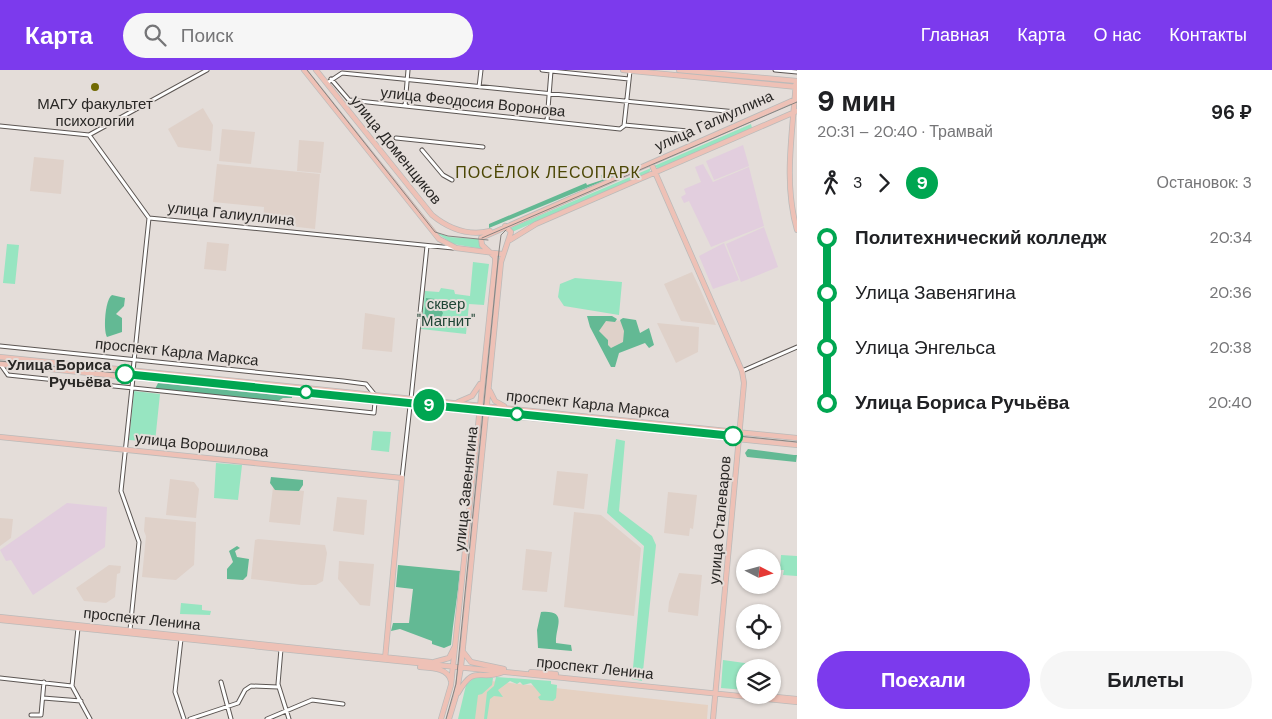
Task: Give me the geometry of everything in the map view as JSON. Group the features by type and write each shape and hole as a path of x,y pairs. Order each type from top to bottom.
{"main road":[{"name":"улица Доменщиков","path":"304,70 442,244 456,248 491,252"},
{"name":"улица Доменщиков","path":"316,70 329,81 432,215 448,226 464,232 482,233 497,229"},
{"path":"623,70 796,87"},
{"path":"679,70 797,81 789,188 797,230"},
{"name":"улица Галиуллина","path":"491,252 482,245 481,238 497,229 796,99"},
{"name":"улица Галиуллина","path":"507,242 513,236 536,224 796,111"},
{"name":"улица Сталеваров","path":"651,163 742,371 744,383 741,439 713,719"},
{"path":"491,252 502,254 511,232 505,226"},
{"name":"улица Завенягина","path":"441,719 451,685 456,642 495,263 495,257 491,252"},
{"name":"улица Завенягина","path":"449,719 456,696 461,666 502,254"},
{"name":"проспект Карла Маркса","path":"0,357 797,438"},
{"name":"проспект Карла Маркса","path":"0,364 797,445"},
{"path":"133,371 133,378"},
{"path":"454,403 472,396 482,378"},
{"path":"488,386 495,401 510,408"},
{"name":"улица Ворошилова","path":"0,436 402,478"},
{"path":"387,659 402,478"},
{"name":"проспект Ленина","path":"0,618 181,639 281,647"},
{"name":"проспект Ленина","path":"129,632 453,665"},
{"path":"434,662 449,658 456,642"},
{"name":"проспект Ленина","path":"463,643 464,655 471,662 504,670"},
{"name":"проспект Ленина","path":"387,659 434,662 797,700"},
{"name":"проспект Ленина","path":"387,659 444,670 449,674 451,685"},
{"name":"улица Завенягина","path":"456,696 470,676 477,674 496,675 504,670"},
{"name":"проспект Ленина","path":"715,692 736,693"},
{"name":"проспект Ленина","path":"781,698 797,700"}],"street":[{"path":"0,126 89,135 207,70"},
{"path":"405,106 408,70"},
{"path":"479,87 481,70"},
{"path":"542,70 629,79"},
{"path":"776,70 797,72"},
{"path":"329,81 342,71 407,80 736,112"},
{"path":"547,121 551,71"},
{"path":"623,127 630,71"},
{"name":"улица Феодосия Воронова","path":"329,81 348,100 547,121 688,131"},
{"name":"улица Галиуллина","path":"89,135 149,218 427,246 442,244"},
{"path":"396,138 483,147"},
{"path":"422,150 443,175 452,180"},
{"path":"133,371 149,218"},
{"path":"411,399 427,246"},
{"name":"проспект Карла Маркса","path":"0,346 366,384 376,395"},
{"path":"742,371 797,347"},
{"name":"проспект Карла Маркса","path":"0,364 8,375 374,413 375,402"},
{"path":"129,632 139,542 122,496 133,378"},
{"path":"402,478 410,406"},
{"path":"78,626 72,686 90,719"},
{"path":"181,639 175,692 184,719"},
{"path":"281,647 278,688 289,719"},
{"path":"0,678 72,686"},
{"path":"31,715 41,715 44,682"},
{"path":"221,682 231,719"},
{"path":"190,719 227,708 241,700 245,690 251,686 278,688"},
{"path":"43,698 81,702"},
{"path":"267,719 312,700 343,704"}],"shaded area":[{"path":"203,108 213,125 211,151 178,147 168,129"},
{"path":"222,129 255,132 251,164 219,161"},
{"path":"299,140 324,142 321,173 297,171"},
{"path":"743,145 749,166 714,180 706,161"},
{"path":"34,157 64,160 61,194 30,191"},
{"path":"217,164 320,174 315,229 263,223 264,207 213,202"},
{"path":"703,164 713,182 749,167 764,226 711,247 689,201 684,203 681,197 686,194 684,189 701,182 695,167"},
{"path":"764,227 778,267 741,282 726,244"},
{"path":"207,242 229,244 226,271 204,269"},
{"path":"724,243 739,280 713,289 699,256"},
{"path":"692,272 716,325 681,321 664,284"},
{"path":"365,313 395,318 392,352 362,349"},
{"path":"602,319 634,322 632,346 607,356 593,324"},
{"path":"657,323 699,327 698,352 676,363"},
{"path":"557,471 588,474 584,509 553,505"},
{"path":"170,479 194,482 199,489 196,518 166,515"},
{"path":"273,487 304,491 300,525 269,522"},
{"path":"668,492 697,495 693,529 690,528 689,536 664,533"},
{"path":"337,497 367,500 364,535 333,531"},
{"path":"67,503 107,507 105,547 33,595 11,560 6,561 0,550"},
{"path":"574,512 601,515 641,548 634,616 564,607"},
{"path":"145,517 196,522 194,565 176,580 142,577 146,536 144,531"},
{"path":"0,518 13,519 11,538 0,546"},
{"path":"255,540 325,545 327,553 323,581 316,585 302,585 251,579"},
{"path":"526,549 552,552 547,592 522,590"},
{"path":"339,561 374,564 370,606 360,605 338,579"},
{"path":"109,565 121,566 120,573 117,574 115,597 106,603 84,601 76,588"},
{"path":"679,573 702,575 698,616 668,612 669,602"},
{"path":"473,679 708,705 707,719 471,719"}],"green space":[{"path":"751,124 752,128 659,169 654,166"},
{"path":"651,168 649,173 512,232 511,228 515,226"},
{"path":"611,173 613,177 489,228 489,224 586,183 587,185 602,180 601,175"},
{"path":"435,232 449,237 478,239 483,249 453,244"},
{"path":"7,244 19,245 15,284 3,283"},
{"name":"сквер \"Магнит\"","path":"473,262 489,264 484,305 469,304 466,334 421,329 425,291 439,292 441,288 454,290 455,294 470,296"},
{"path":"575,278 622,282 619,315 564,306 558,297 560,284"},
{"path":"112,295 125,298 124,306 116,314 122,318 122,332 107,337 105,315"},
{"path":"426,298 435,299 443,313 440,320 430,325 424,322"},
{"path":"587,316 612,316 617,319 615,322 606,321 599,331 608,340 608,345 611,348 623,342 624,331 620,320 623,318 636,320 640,333 649,328 654,345 649,348 645,343 619,353 615,367 611,367 590,327"},
{"path":"158,383 292,396 292,398 283,398 278,401 155,389"},
{"path":"134,391 160,394 155,442 129,440"},
{"path":"373,431 391,432 389,452 371,450"},
{"path":"616,439 625,441 619,511 652,536 656,545 642,681 632,679 644,546 607,513"},
{"path":"748,449 797,455 796,462 747,457 745,453"},
{"path":"216,463 242,465 238,500 214,498"},
{"path":"271,477 303,480 303,485 299,491 275,490 270,483"},
{"path":"237,546 240,548 235,551 237,557 249,559 247,576 243,580 227,579 227,569 233,562 229,551"},
{"path":"781,555 797,556 797,576 783,575 784,570 781,570"},
{"path":"398,565 460,571 451,645 444,648 432,644 432,641 400,629 391,631 393,623 409,623 413,589 396,587"},
{"path":"181,603 202,605 202,610 211,611 210,615 180,614"},
{"path":"541,612 550,612 558,617 556,643 571,645 572,651 538,648 537,630"},
{"path":"723,660 736,662 736,689 721,688"},
{"path":"475,677 493,678 492,685 482,694 478,695 475,719 458,719 466,685"},
{"path":"496,677 551,681 551,684 557,685 556,698 553,701 540,700 538,697 541,695 531,683 523,685 520,682 517,684 510,681 498,690 503,697 494,696 490,699 487,719 484,719 487,692 494,686"}],"tram line":[{"path":"307,70 435,232 448,236 488,240"},
{"path":"482,238 797,102"},
{"path":"446,719 456,684 499,251 501,235 506,230"},
{"path":"0,361 797,442"},
{"name":"9","path":"125,374 733,436"}],"place":[{"name":"МАГУ факультет психологии","path":"95,87"},
{"name":"Улица Бориса Ручьёва","path":"125,374"}],"district":[{"name":"ПОСЁЛОК ЛЕСОПАРК","path":"548,172"}]}
